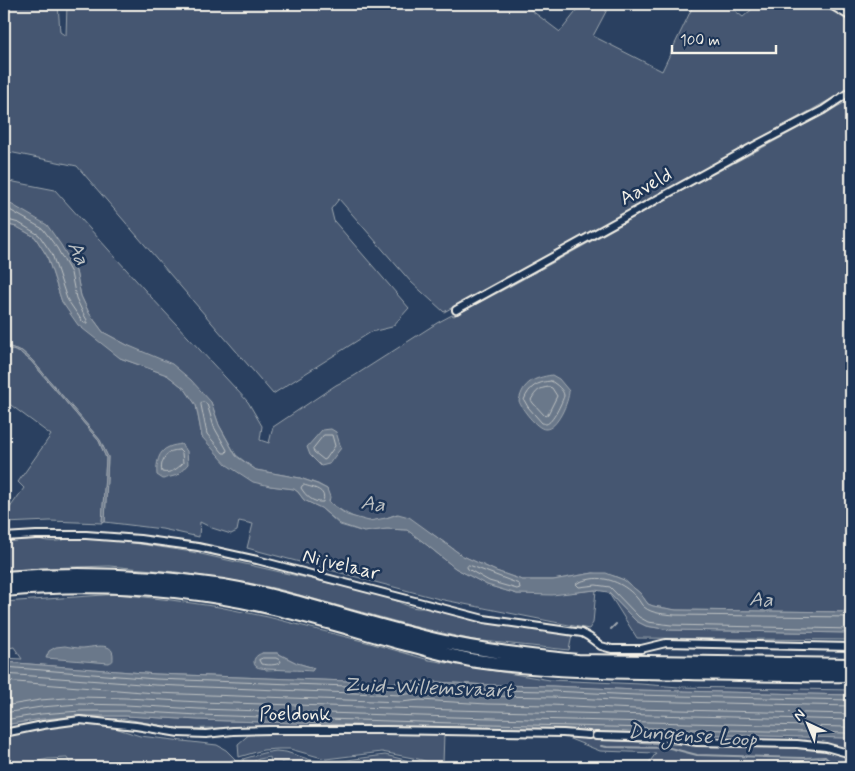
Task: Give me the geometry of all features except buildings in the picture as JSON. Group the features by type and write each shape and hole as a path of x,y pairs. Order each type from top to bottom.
{"highway":[{"path":"4,578 106,574 181,581 224,586 274,597 436,640 484,650 578,661 778,676 851,675"},
{"path":"4,590 100,586 172,591 222,598 271,608 476,661 548,668 634,672 673,668 851,665"}],"street":[{"path":"829,4 851,18"},
{"name":"Aaveld","path":"456,310 823,110 851,91"},
{"name":"Nijvelaar","path":"4,537 86,535 140,539 198,547 257,560 484,619 582,633 606,648 635,649 664,644 851,647"},
{"name":"Poeldonk","path":"4,733 80,720 180,733 206,734 270,730 563,733 672,738 697,742 797,744 851,754"}],"shaded area":[{"path":"4,4 58,4 60,32 66,36 67,4 523,4 560,32 582,4 610,4 593,36 662,71 694,4 726,4 743,17 758,4 823,4 851,22 851,84 840,94 444,312 411,282 339,199 331,209 334,221 409,308 392,327 371,332 273,394 77,166 4,151"},
{"path":"851,97 851,612 676,610 653,606 648,604 640,593 624,580 614,576 593,573 553,580 522,580 463,556 431,533 397,514 373,521 353,517 329,502 327,489 318,484 300,478 256,470 236,455 219,425 211,402 127,345 103,332 89,313 81,296 76,271 9,203 4,203 4,180 55,190 248,402 262,426 260,440 269,443 273,427 336,385 354,376 437,323 513,285 844,103"},
{"path":"4,224 17,227 35,237 47,256 62,302 120,358 167,375 185,389 196,405 202,437 270,486 294,489 304,500 321,508 340,525 364,532 387,529 407,530 455,568 487,585 517,594 596,590 593,623 589,629 439,599 247,548 253,524 239,521 237,531 231,534 200,522 199,537 162,529 105,522 108,457 100,440 32,360 22,351 4,345"},
{"path":"4,347 21,353 31,361 99,441 106,458 102,523 4,522 4,516 24,488 18,482 51,435 4,400"},
{"path":"70,537 121,541 192,552 390,597 403,604 417,608 426,607 572,635 569,650 473,640 412,626 278,589 176,572 109,566 4,571 4,540 38,538 45,541 54,541"},
{"path":"608,592 636,621 646,626 670,630 851,633 851,640 637,638"},
{"path":"118,594 219,607 268,617 429,660 550,680 679,687 851,690 851,695 636,690 419,681 402,683 156,674 4,662 4,658 22,659 14,647 4,649 4,602","holes":["262,653 277,653 297,663 314,668 266,670"]},
{"path":"80,716 846,738 847,746 851,746 851,752 798,742 548,732 271,726 181,729 126,719 80,718 4,731 4,725"},
{"path":"77,722 115,728 140,736 217,745 226,750 235,759 217,767 72,767 67,758 48,759 4,767 4,737 35,729"},
{"path":"252,732 444,733 443,764 382,752 326,759 290,749 278,749 263,750 239,757 238,744"},
{"path":"565,737 662,744 825,750 851,757 851,767 646,767 656,753 600,751"},
{"path":"276,751 286,752 311,760 324,761 385,755 426,765 425,767 409,767 392,761 381,760 316,767 281,763 277,767 269,767 270,757 259,759 243,766 243,759"}],"water":[{"path":"4,203 9,203 47,225 76,271 81,296 89,313 103,332 127,345 172,364 191,380 211,402 219,425 236,456 256,470 300,478 317,484 327,489 330,497 329,502 347,515 369,521 398,514 409,517 463,556 522,580 553,580 593,573 606,573 624,580 640,593 648,604 676,610 851,612 851,633 670,630 646,626 636,621 608,592 595,590 552,595 517,594 487,585 455,568 407,530 387,529 364,532 340,524 321,508 304,500 294,489 253,482 227,465 202,437 196,405 185,389 167,375 120,358 78,325 62,302 47,256 35,237 17,227 4,224"},
{"path":"4,345 22,351 32,360 100,440 108,457 105,522 102,523 106,458 99,441 31,361 21,353 4,347"},
{"path":"552,375 559,379 569,391 565,408 558,420 554,425 545,429 534,422 519,401 526,385 540,378"},
{"path":"331,429 336,432 341,448 329,464 321,466 310,455 307,447 322,430"},
{"path":"181,444 187,451 188,464 178,475 163,479 157,475 157,462 160,455 165,449"},
{"path":"101,646 110,648 113,661 109,663 46,658 49,651 56,647 82,648"},
{"path":"262,653 277,653 297,663 314,668 312,671 260,668 254,664 254,659"},
{"name":"Zuid-Willemsvaart","path":"4,662 156,674 402,683 419,681 636,690 851,695 851,746 847,746 846,738 453,728 126,716 80,716 4,725"}],"waterway":[{"name":"Dungense Loop","path":"611,629 616,624"},
{"name":"Dungense Loop","path":"601,746 670,748 697,755 825,757 836,767"}],"water label":[{"name":"Aa","path":"78,253"},
{"name":"Aa","path":"373,504"},
{"name":"Aa","path":"761,600"}]}
